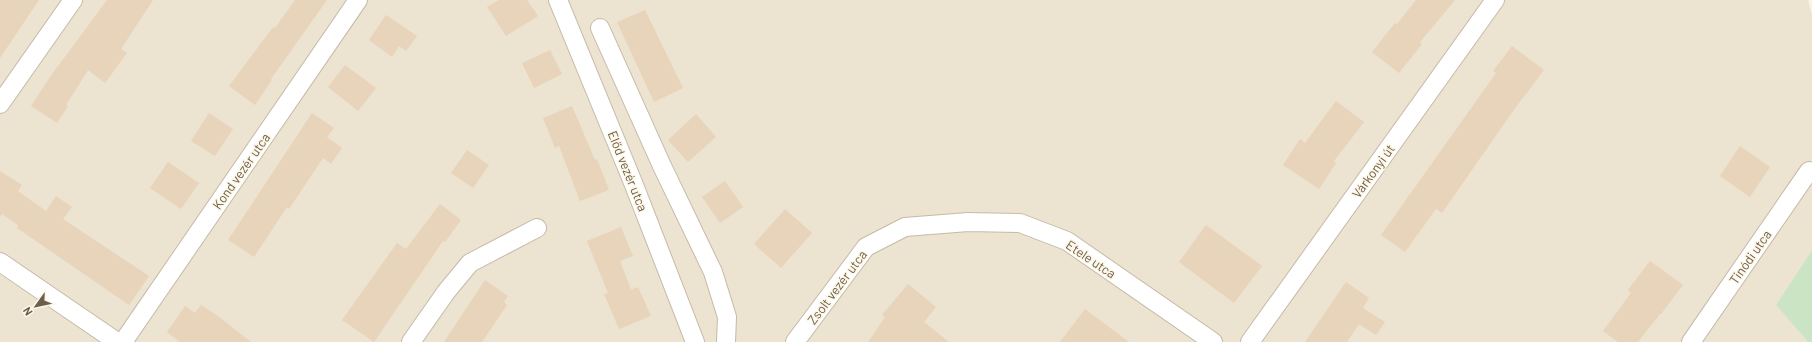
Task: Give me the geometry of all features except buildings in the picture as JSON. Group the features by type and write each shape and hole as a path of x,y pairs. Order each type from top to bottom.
{"street":[{"path":"0,104 73,0"},
{"name":"Kond vezér utca","path":"123,342 358,0"},
{"name":"Előd vezér utca","path":"558,0 637,193 695,342"},
{"name":"Várkonyi út","path":"1250,342 1495,0"},
{"path":"600,28 662,166 713,272 727,317 726,342"},
{"name":"Tinódi utca","path":"1691,342 1809,171"},
{"name":"Etele utca","path":"905,227 968,222 1020,223 1067,241 1214,342"},
{"name":"Zsolt vezér utca","path":"796,342 866,247 905,227"},
{"path":"411,342 446,292 470,263 537,228"},
{"path":"0,262 117,342"}],"shaded area":[{"path":"0,0 1808,0 1812,15 1812,250 1776,305 1808,342 0,342"}],"green space":[{"path":"1812,250 1812,342 1808,342 1776,305"}]}
